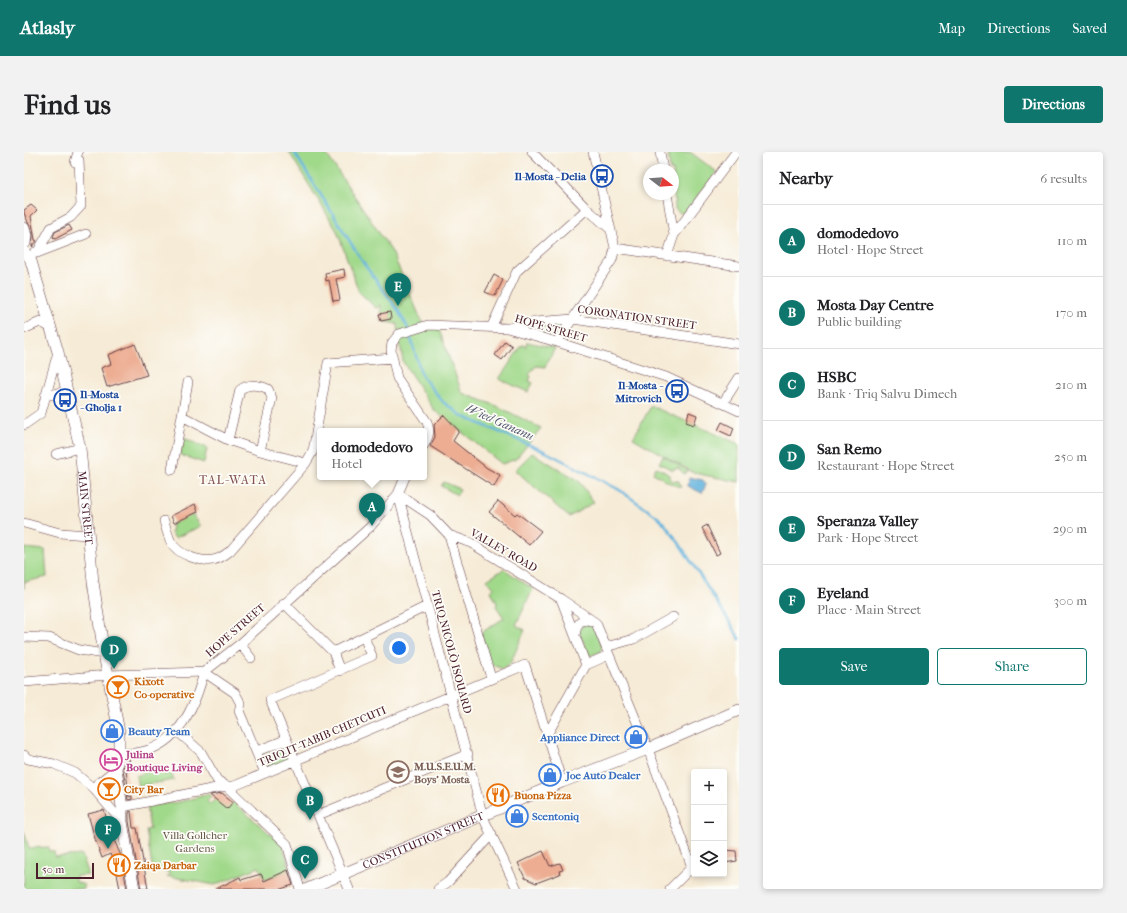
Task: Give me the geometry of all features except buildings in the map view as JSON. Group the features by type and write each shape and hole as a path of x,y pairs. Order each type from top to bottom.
{"main road":[{"path":"24,228 26,236 24,247"},
{"name":"MAIN STREET","path":"24,247 30,258 58,352 80,448 93,582 104,654 119,732 119,753 116,769 122,807 122,822 134,889"},
{"name":"CONSTITUTION STREET","path":"307,889 483,817 562,782 648,749 734,712"}],"street":[{"path":"37,253 51,228 71,217 81,206 79,160 75,162 78,152"},
{"path":"532,152 587,209 610,228"},
{"path":"558,342 612,260 615,248 593,152"},
{"path":"660,152 662,164"},
{"path":"667,256 674,235 736,152"},
{"path":"668,200 674,235"},
{"path":"491,328 517,271 587,209"},
{"path":"24,247 37,253 86,234"},
{"path":"615,248 739,266"},
{"name":"CORONATION STREET","path":"507,328 535,322 573,319 739,344"},
{"path":"24,329 40,322 50,327"},
{"name":"HOPE STREET","path":"427,440 429,429 426,422 397,378 392,358 392,343 399,334 428,325 507,328 558,342 666,377 739,411"},
{"path":"24,425 41,413 58,352"},
{"path":"164,521 171,543 179,551 201,559 213,560 222,557 230,551 306,463 313,451 328,363 392,358"},
{"path":"723,403 739,378"},
{"path":"172,470 188,382"},
{"path":"228,440 240,390 244,386 250,385 268,388 272,398 260,451"},
{"path":"45,396 68,391"},
{"path":"182,416 228,440 260,451 306,463"},
{"path":"56,454 80,448"},
{"name":"HOPE STREET","path":"24,682 108,675 204,672 240,644 370,527 398,494 404,480"},
{"name":"VALLEY ROAD","path":"398,494 430,515 449,535 471,543 561,598 596,623"},
{"name":"TRIQ NICOLÒ ISOUARD","path":"398,494 468,754 483,817 516,889"},
{"path":"24,523 60,533 88,535"},
{"path":"449,535 491,678"},
{"path":"561,598 586,665"},
{"path":"284,603 333,652 340,671"},
{"path":"333,652 427,606"},
{"path":"562,782 548,733 586,665 607,651 634,639 673,616"},
{"path":"575,635 577,626 581,621 588,620 596,623 648,749 692,867 670,889"},
{"path":"24,637 49,638 79,650 104,654"},
{"path":"349,889 285,740 270,700 372,656 364,637"},
{"path":"240,644 252,658"},
{"name":"TRIQ IT-TABIB CHETCUTI","path":"122,807 226,786 234,786 525,665 548,733"},
{"path":"119,753 134,754 154,748 166,741 177,731 195,702 204,672 235,693 241,704 239,711 265,773"},
{"path":"177,731 201,752 217,780 226,786 287,844 300,889"},
{"name":"TRIQ IT-TABIB CHETCUTI","path":"257,751 285,740"},
{"path":"318,815 468,754"},
{"path":"25,759 54,764 75,773 94,789 122,822"},
{"path":"94,789 97,784 116,769"},
{"path":"438,889 448,882 492,834"}],"green space":[{"path":"289,152 325,152 392,252 425,329 438,327 462,393 497,406 541,428 516,459 502,464 434,410 403,362 397,324 381,321 381,305 377,309 359,292 337,231"},
{"path":"668,152 690,152 717,172 685,212 680,213 675,209 675,200 679,200 679,164 669,164"},
{"path":"562,325 555,337 529,329"},
{"path":"527,342 555,348 545,367 536,366 529,374 531,376 529,381 533,383 528,392 499,379 522,345 526,346"},
{"path":"651,406 739,444 739,482 694,473 633,438"},
{"path":"184,438 207,448 204,463 180,455"},
{"path":"532,453 578,480 594,502 569,517 515,470"},
{"path":"663,456 688,471 684,474 678,468 672,470 659,463"},
{"path":"656,467 670,475 670,478 673,481 679,481 681,487 669,483 653,473"},
{"path":"444,482 460,489 457,495 441,486"},
{"path":"192,514 201,526 175,538 171,533 172,524"},
{"path":"24,548 45,550 47,577 24,582"},
{"path":"504,569 533,589 516,625 525,630 510,664 503,669 489,664 481,633 504,618 496,606 497,603 491,591 494,588 487,580"},
{"path":"586,623 592,625 602,647 600,652 590,656 578,630"},
{"path":"284,747 289,761 269,769 264,755"},
{"path":"160,767 164,775 171,773 174,780 138,786 136,776"},
{"name":"Villa Gollcher Gardens","path":"209,794 211,796 207,801 210,804 216,799 227,808 233,802 283,845 290,870 265,880 259,867 215,885 167,876 170,873 152,866 146,830 150,829 146,806 179,802"},
{"path":"24,831 29,848 49,847 49,851 54,852 55,857 82,855 89,875 76,876 76,882 84,885 84,889 24,889"}],"water":[{"path":"689,477 703,480 706,485 702,493 688,486"}],"waterway":[{"name":"Wied Gananu","path":"294,152 364,264 397,309 407,326 422,376 443,402 462,416 546,452 618,489 655,515 664,523 679,543 739,639"}],"place":[{"name":"Il-Mosta - Delia","path":"602,176"},
{"name":"Speranza Valley","path":"398,306"},
{"name":"Il-Mosta - Mitrovich","path":"677,391"},
{"name":"Il-Mosta - Għolja 1","path":"65,400"},
{"name":"domodedovo","path":"372,526"},
{"name":"San Remo","path":"114,669"},
{"name":"Kixott Co-operative","path":"118,687"},
{"name":"Beauty Team","path":"112,731"},
{"name":"Appliance Direct","path":"636,737"},
{"name":"Julina Boutique Living","path":"111,760"},
{"name":"M.U.S.E.U.M. Boys' Mosta","path":"398,772"},
{"name":"Joe Auto Dealer","path":"550,775"},
{"name":"City Bar","path":"109,789"},
{"name":"Buona Pizza","path":"498,795"},
{"name":"Scentoniq","path":"517,816"},
{"name":"Mosta Day Centre","path":"310,820"},
{"name":"Eyeland","path":"108,849"},
{"name":"Zaiqa Darbar","path":"119,865"},
{"name":"HSBC","path":"305,879"}],"district":[{"name":"TAL-WATA","path":"233,480"}]}
